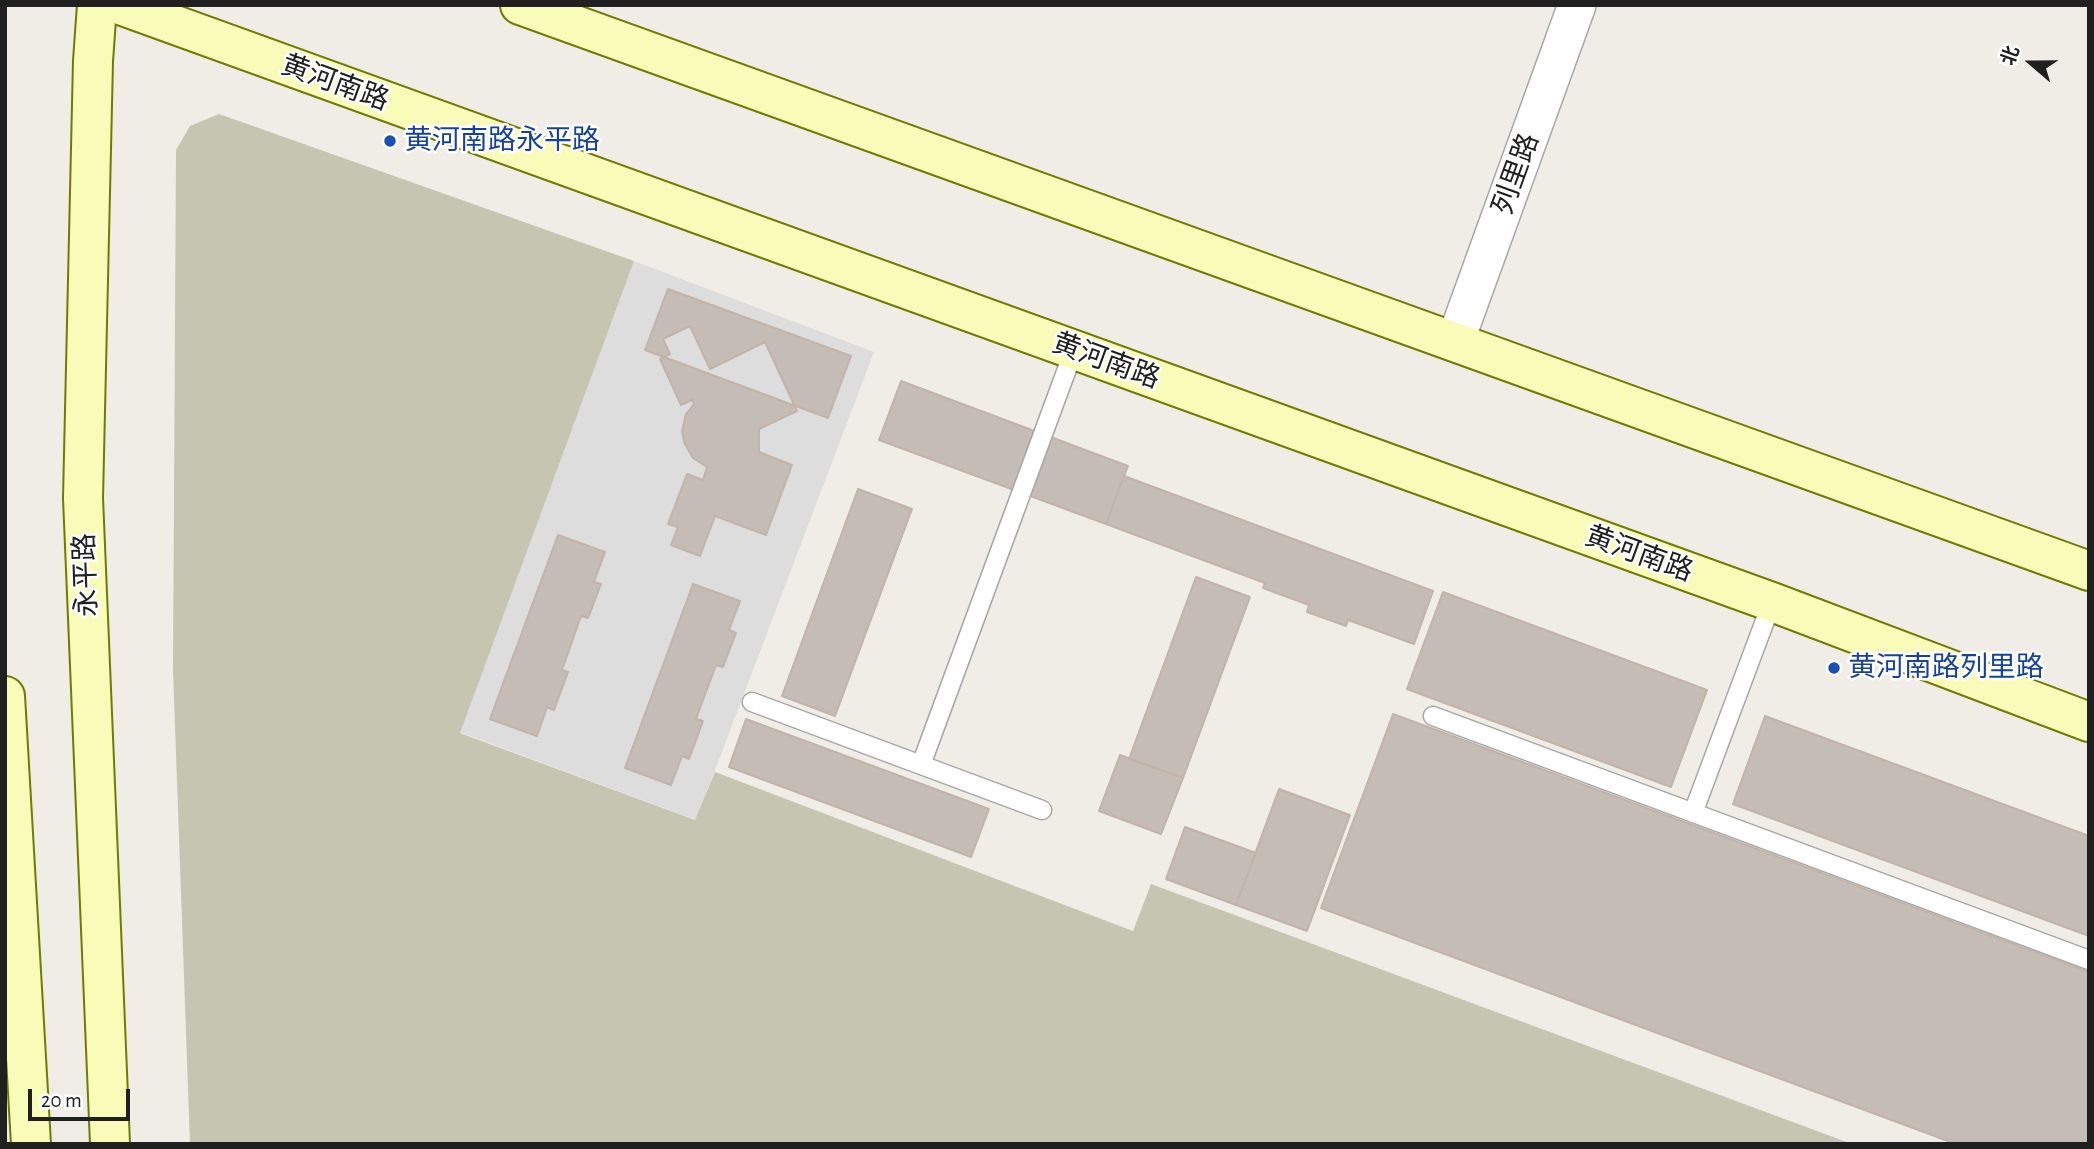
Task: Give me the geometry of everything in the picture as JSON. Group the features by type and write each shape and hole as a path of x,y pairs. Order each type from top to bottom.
{"main road":[{"name":"永平路","path":"97,5 93,61 83,498 110,1144"},
{"name":"黄河南路","path":"120,5 1772,602 2089,722"},
{"path":"520,5 2089,570"},
{"path":"5,696 31,1144"}],"street":[{"name":"列里路","path":"1455,342 1577,5"}],"lane":[{"path":"921,765 1074,350"},
{"path":"1693,813 1772,602"},
{"path":"752,702 1042,810"},
{"path":"1433,716 2089,960"}],"shaded area":[{"path":"219,114 634,261 460,733 695,820 715,772 1133,931 1151,884 1852,1144 190,1144 173,670 176,150 190,126"},
{"path":"634,261 874,352 696,820 460,732"}],"building":[{"path":"668,289 851,356 828,418 645,350"},
{"path":"690,326 710,369 765,342 797,411 759,429 759,452 792,465 766,535 715,516 700,556 671,545 678,527 668,524 687,474 703,480 707,467 693,458 684,442 682,431 686,414 694,404 692,400 681,405 660,359 670,354 663,339"},
{"path":"901,381 1128,466 1106,524 879,440"},
{"path":"1124,476 1433,591 1414,644 1348,620 1346,626 1307,612 1309,605 1263,588 1265,583 1106,524"},
{"path":"858,489 912,509 835,716 782,696"},
{"path":"558,535 605,552 594,582 601,584 588,618 581,616 562,670 568,672 554,710 547,707 537,736 490,719"},
{"path":"1196,577 1250,597 1183,778 1129,759"},
{"path":"693,584 740,601 729,630 736,633 723,667 716,665 696,719 703,721 689,759 682,756 671,785 625,768"},
{"path":"1443,592 1707,690 1671,787 1407,689"},
{"path":"1393,714 2089,972 2089,1144 1956,1144 1321,908"},
{"path":"1765,716 2089,836 2089,936 1733,804"},
{"path":"746,719 989,809 971,857 729,767"},
{"path":"1120,755 1183,778 1161,834 1099,811"},
{"path":"1279,789 1350,815 1307,931 1236,905"},
{"path":"1185,827 1256,853 1236,905 1166,879"}],"place":[{"name":"黄河南路永平路","path":"390,141"},
{"name":"黄河南路列里路","path":"1834,668"}]}
